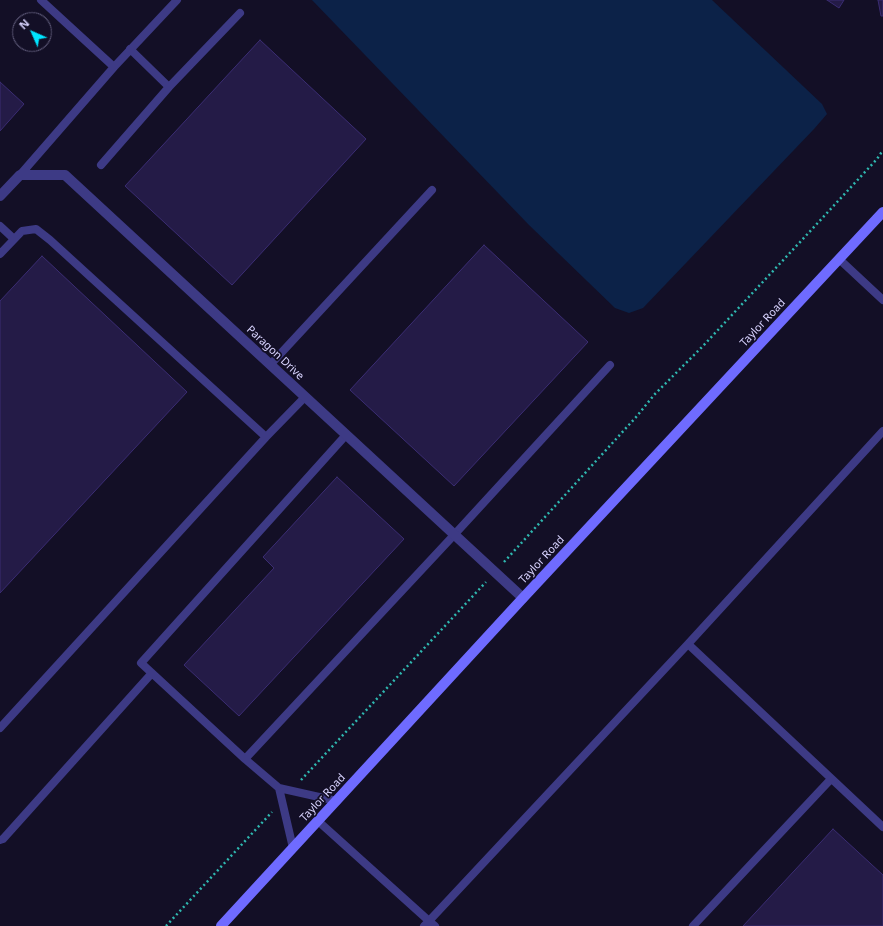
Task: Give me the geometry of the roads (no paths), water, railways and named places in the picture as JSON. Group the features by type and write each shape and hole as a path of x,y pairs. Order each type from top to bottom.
{"main road":[{"name":"Taylor Road","path":"221,926 883,212"}],"street":[{"path":"0,196 20,175"},
{"name":"Paragon Drive","path":"20,175 65,176 524,598"}],"lane":[{"path":"41,0 114,67"},
{"path":"20,175 130,49 177,0"},
{"path":"101,165 170,87 240,13"},
{"path":"130,49 170,87"},
{"path":"270,365 432,190"},
{"path":"0,226 14,239"},
{"path":"0,254 22,230 36,229 266,437"},
{"path":"840,259 883,300"},
{"path":"245,759 610,365"},
{"path":"0,728 266,437 305,397"},
{"path":"318,821 429,924 883,431"},
{"path":"336,801 279,788 245,759 141,663 346,435"},
{"path":"688,644 883,828"},
{"path":"0,840 3,839 152,673"},
{"path":"693,926 831,779"},
{"path":"279,788 293,848"}],"water":[{"path":"312,0 712,0 822,104 827,114 643,308 629,313 615,308 529,225"}]}
